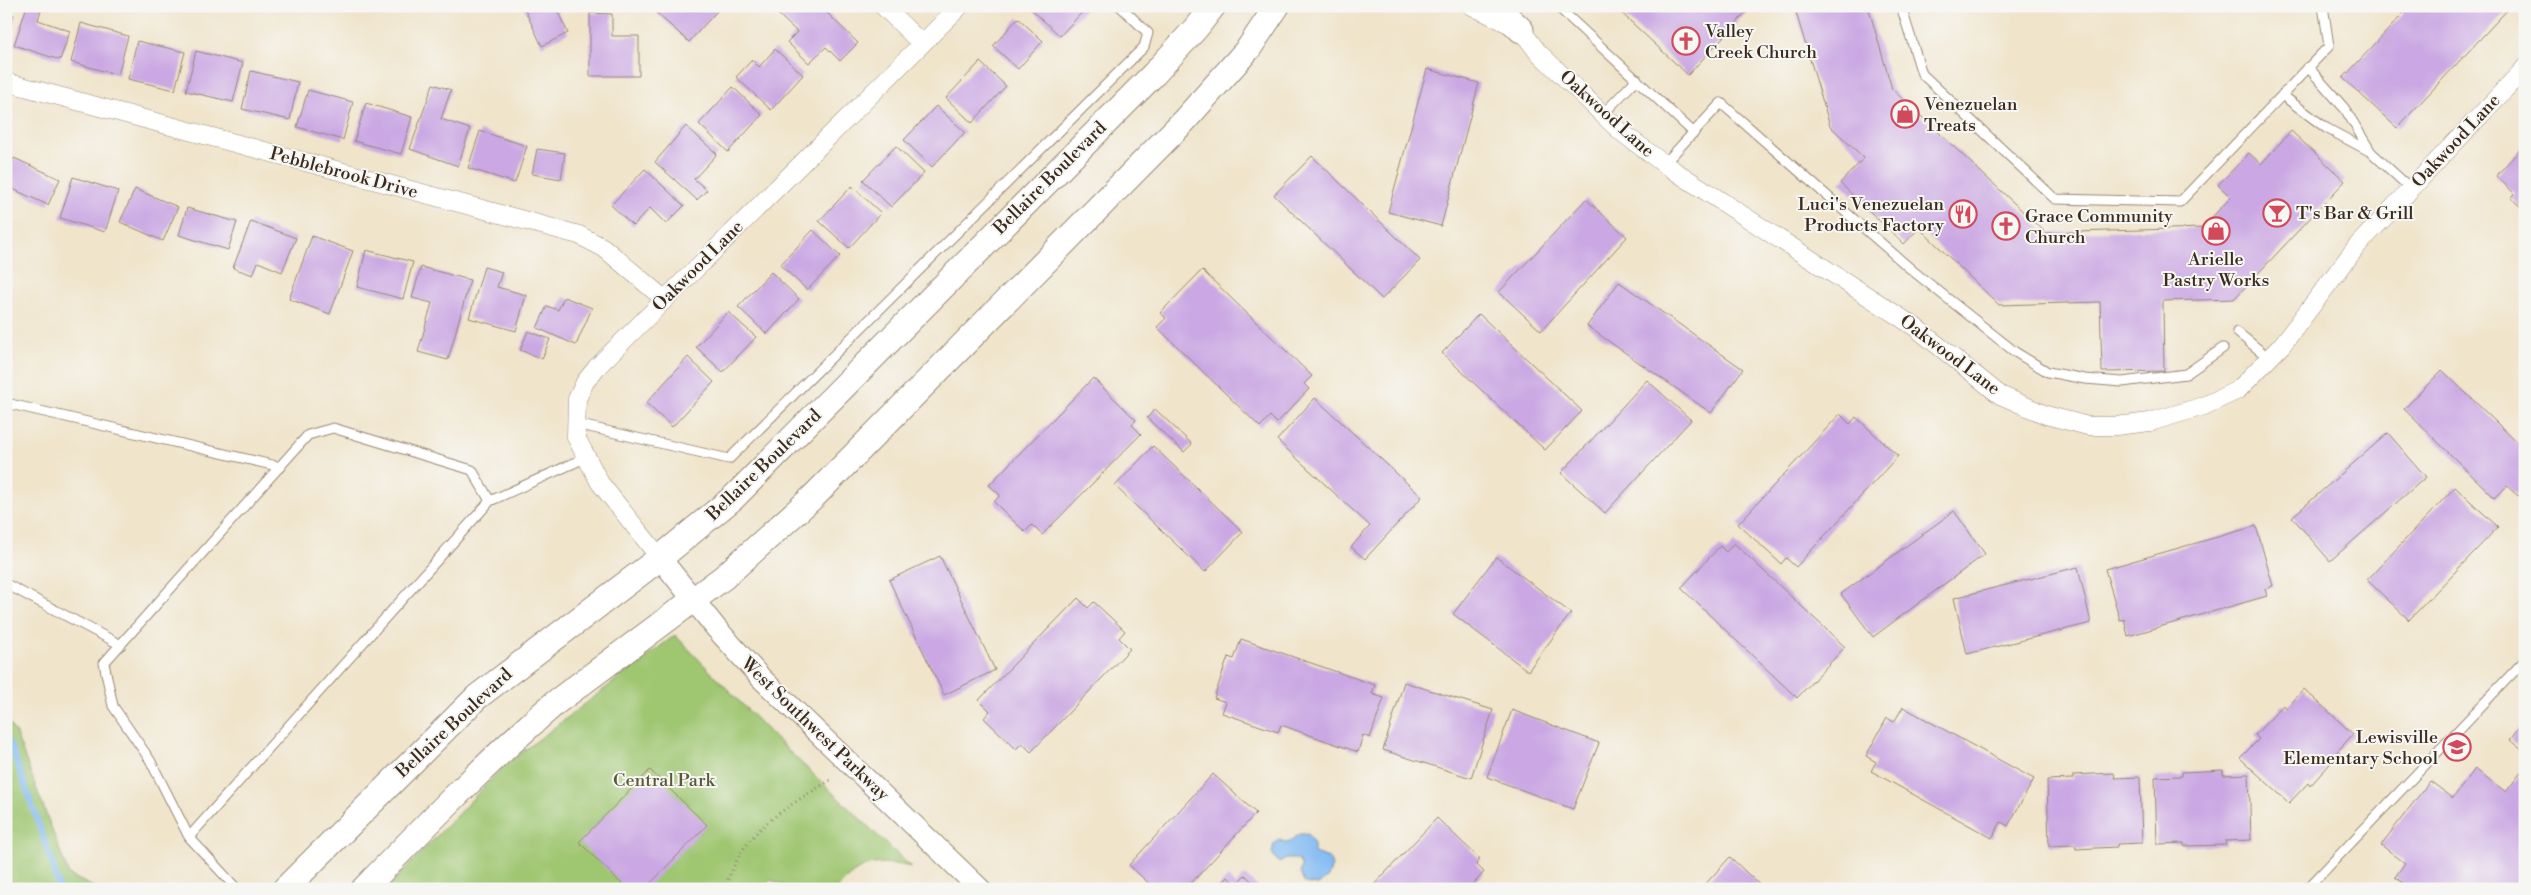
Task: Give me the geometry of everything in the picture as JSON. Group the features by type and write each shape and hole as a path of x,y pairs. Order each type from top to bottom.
{"main road":[{"name":"Bellaire Boulevard","path":"285,889 477,697 660,558 720,510 756,476 1154,74 1196,28 1213,6"},
{"path":"364,889 454,796 529,726 694,600 752,553 814,496 1169,136 1249,48 1277,6"},
{"path":"1496,6 1521,30"}],"street":[{"path":"883,6 922,44"},
{"name":"Oakwood Lane","path":"660,558 600,483 585,458 576,437 577,398 585,382 664,299 960,6"},
{"name":"Oakwood Lane","path":"1472,6 1521,30 1537,51 1604,113 1620,131 1664,164 1915,327 2000,395 2046,415 2088,426 2116,426 2150,422 2204,406 2238,390 2269,358 2311,309 2357,246 2525,68"},
{"name":"Pebblebrook Drive","path":"6,82 579,236 604,248 664,299"},
{"name":"West Southwest Parkway","path":"660,558 716,628 761,678 980,889"}],"lane":[{"path":"576,424 729,459 1144,47 1148,33 1120,6"},
{"path":"1557,6 1694,134"},
{"path":"1901,6 1922,74 2056,199 2180,202 2329,46 2323,6"},
{"path":"2308,67 2345,109 2371,152"},
{"path":"1604,113 1637,79"},
{"path":"2282,95 2326,128 2371,152 2410,188"},
{"path":"1664,164 1721,103 1914,271 2015,352 2048,372 2085,379 2122,382 2186,374 2223,348"},
{"path":"2237,332 2269,358"},
{"path":"6,403 281,467"},
{"path":"237,889 189,837 150,760 114,706 104,664 308,436 333,428 472,470 490,501"},
{"path":"189,837 490,501 585,458"},
{"path":"6,584 121,644"},
{"path":"2307,889 2525,660"}],"path":[{"path":"724,889 735,863 753,837 803,798 832,779"}],"green space":[{"name":"Central Park","path":"675,635 774,737 911,867 889,864 870,865 853,873 837,889 791,889 771,880 763,889 386,889 504,766"},
{"path":"6,718 16,734 69,875 98,889 6,889"}],"water":[{"path":"1299,834 1308,834 1314,844 1314,853 1329,858 1332,866 1328,877 1318,885 1304,883 1300,873 1302,866 1297,859 1286,859 1279,863 1272,853 1274,844 1279,840 1288,843"}],"building":[{"path":"27,6 42,6 38,20 70,31 60,60 14,45"},
{"path":"523,6 555,6 568,33 542,46"},
{"path":"653,6 689,6 694,11 699,6 712,6 717,11 689,42 651,8"},
{"path":"787,6 820,6 858,43 840,61 826,47 809,63 787,42 797,32 779,15"},
{"path":"1033,6 1088,6 1060,36 1031,9"},
{"name":"Valley Creek Church","path":"1614,6 1752,6 1688,75"},
{"path":"1794,6 1868,6 1892,89 2046,233 2202,228 2231,197 2218,185 2249,153 2261,164 2291,131 2345,181 2234,299 2163,301 2164,371 2102,372 2100,302 1999,305 1919,228 1904,244 1840,183 1864,158 1830,126"},
{"path":"2401,6 2511,6 2397,128 2343,78 2402,15"},
{"path":"6,12 14,15 7,36 6,36"},
{"path":"590,13 612,14 612,36 639,36 639,76 590,76"},
{"path":"1018,18 1043,41 1018,69 993,46"},
{"path":"81,23 128,36 118,75 71,62"},
{"path":"137,41 185,52 175,90 128,79"},
{"path":"775,49 803,75 771,110 736,77 752,60 759,67"},
{"path":"196,51 243,63 233,102 186,91"},
{"path":"980,62 1006,86 972,123 946,98"},
{"path":"1427,69 1479,83 1441,226 1388,212"},
{"path":"251,71 298,82 290,120 242,109"},
{"path":"433,84 451,90 441,119 470,129 458,166 410,149"},
{"path":"733,87 762,115 728,152 699,124"},
{"path":"308,90 353,102 343,140 297,127"},
{"path":"366,103 412,117 401,154 354,141"},
{"path":"936,106 965,132 932,167 904,140"},
{"path":"686,126 717,154 694,179 707,190 697,200 655,162"},
{"path":"480,131 527,146 515,183 468,168"},
{"path":"2525,144 2525,205 2522,208 2511,198 2515,194 2496,176"},
{"path":"896,146 924,173 891,207 863,180"},
{"path":"537,149 565,153 561,179 532,174"},
{"path":"1312,156 1420,260 1382,299 1274,195"},
{"path":"14,158 60,179 48,205 6,186 6,175"},
{"path":"645,169 684,206 666,224 650,208 633,226 611,205"},
{"path":"73,177 118,191 105,232 60,218"},
{"path":"852,186 881,213 849,248 819,221"},
{"path":"135,189 178,207 163,241 120,222"},
{"path":"1586,199 1627,237 1541,331 1499,292"},
{"path":"187,208 237,222 228,250 179,235"},
{"path":"251,221 296,238 282,272 258,262 253,275 233,268"},
{"path":"813,230 840,256 807,290 780,265"},
{"path":"312,236 353,251 330,314 289,299"},
{"path":"366,250 413,262 403,299 357,287"},
{"path":"421,267 470,280 448,360 418,352 432,303 412,298"},
{"path":"484,267 502,272 497,287 526,295 516,331 469,318"},
{"path":"1202,270 1312,376 1304,384 1309,389 1277,423 1270,416 1260,427 1157,327 1166,318 1160,313"},
{"path":"771,272 799,299 767,334 738,307"},
{"path":"1619,282 1743,369 1711,413 1587,326"},
{"path":"564,297 592,308 576,345 537,328 547,306 558,310"},
{"path":"728,312 756,337 723,372 696,347"},
{"path":"1479,314 1582,411 1545,450 1442,353"},
{"path":"528,331 550,339 542,359 520,350"},
{"path":"688,357 714,382 672,427 646,403"},
{"path":"2442,370 2525,450 2525,489 2518,496 2507,486 2495,498 2404,409"},
{"path":"1093,378 1136,420 1132,425 1141,434 1042,535 1032,525 1025,532 994,502 1000,495 989,485"},
{"path":"1647,380 1691,420 1605,513 1561,473"},
{"path":"1315,398 1422,497 1365,559 1351,547 1370,526 1277,440"},
{"path":"1155,409 1192,444 1184,452 1147,418"},
{"path":"1840,414 1850,424 1856,417 1898,456 1796,567 1786,558 1781,564 1738,524"},
{"path":"2388,433 2426,477 2330,561 2292,517"},
{"path":"1153,446 1243,532 1205,572 1115,486"},
{"path":"2455,487 2498,527 2409,620 2367,580"},
{"path":"1954,511 1985,554 1873,637 1841,594"},
{"path":"2256,526 2273,586 2265,589 2267,596 2128,636 2124,619 2120,620 2105,569"},
{"path":"1734,543 1845,647 1797,698 1681,588 1720,546 1726,552"},
{"path":"940,556 995,670 944,695 889,580"},
{"path":"1496,557 1571,613 1528,671 1453,614"},
{"path":"2078,567 2091,623 1967,654 1954,598"},
{"path":"1078,598 1088,608 1094,602 1125,631 1119,638 1130,649 1031,752 1022,743 1016,749 984,718 990,711 979,700"},
{"path":"1241,639 1375,685 1372,694 1384,698 1370,738 1363,735 1358,752 1281,725 1278,732 1222,713 1226,702 1214,698 1228,657 1234,659"},
{"path":"1404,682 1493,710 1471,778 1383,750"},
{"path":"2304,689 2353,734 2336,753 2338,755 2310,786 2308,783 2289,803 2240,758 2259,739 2255,735 2283,705 2287,708"},
{"path":"1903,707 2034,779 2008,826 2001,822 1992,838 1871,771 1876,762 1866,756 1887,718 1894,722"},
{"path":"1512,710 1599,743 1573,809 1487,777"},
{"path":"2525,720 2525,751 2510,740"},
{"path":"2525,767 2525,889 2411,889 2395,877 2405,863 2381,845 2430,781 2453,798 2475,769 2506,792"},
{"path":"650,770 707,825 645,889 627,889 579,842"},
{"path":"2223,770 2223,775 2249,774 2251,840 2225,841 2226,845 2184,846 2184,843 2157,844 2155,777 2182,776 2182,772"},
{"path":"2114,773 2115,778 2140,777 2142,843 2117,844 2117,847 2076,849 2075,845 2049,846 2047,780 2073,779 2073,775"},
{"path":"1213,774 1256,813 1186,889 1155,889 1129,865"},
{"path":"1437,818 1480,859 1476,864 1484,872 1469,889 1370,889"},
{"path":"1730,857 1764,889 1701,889"},
{"path":"1245,875 1260,889 1216,889 1228,877 1235,885"}],"waterway":[{"path":"6,738 12,749 52,862 59,889"}],"place":[{"name":"Valley Creek Church","path":"1686,41"},
{"name":"Venezuelan Treats","path":"1905,114"},
{"name":"T's Bar & Grill","path":"2277,213"},
{"name":"Luci's Venezuelan Products Factory","path":"1963,214"},
{"name":"Grace Community Church","path":"2006,226"},
{"name":"Arielle Pastry Works","path":"2216,231"},
{"name":"Lewisville Elementary School","path":"2457,747"}]}
